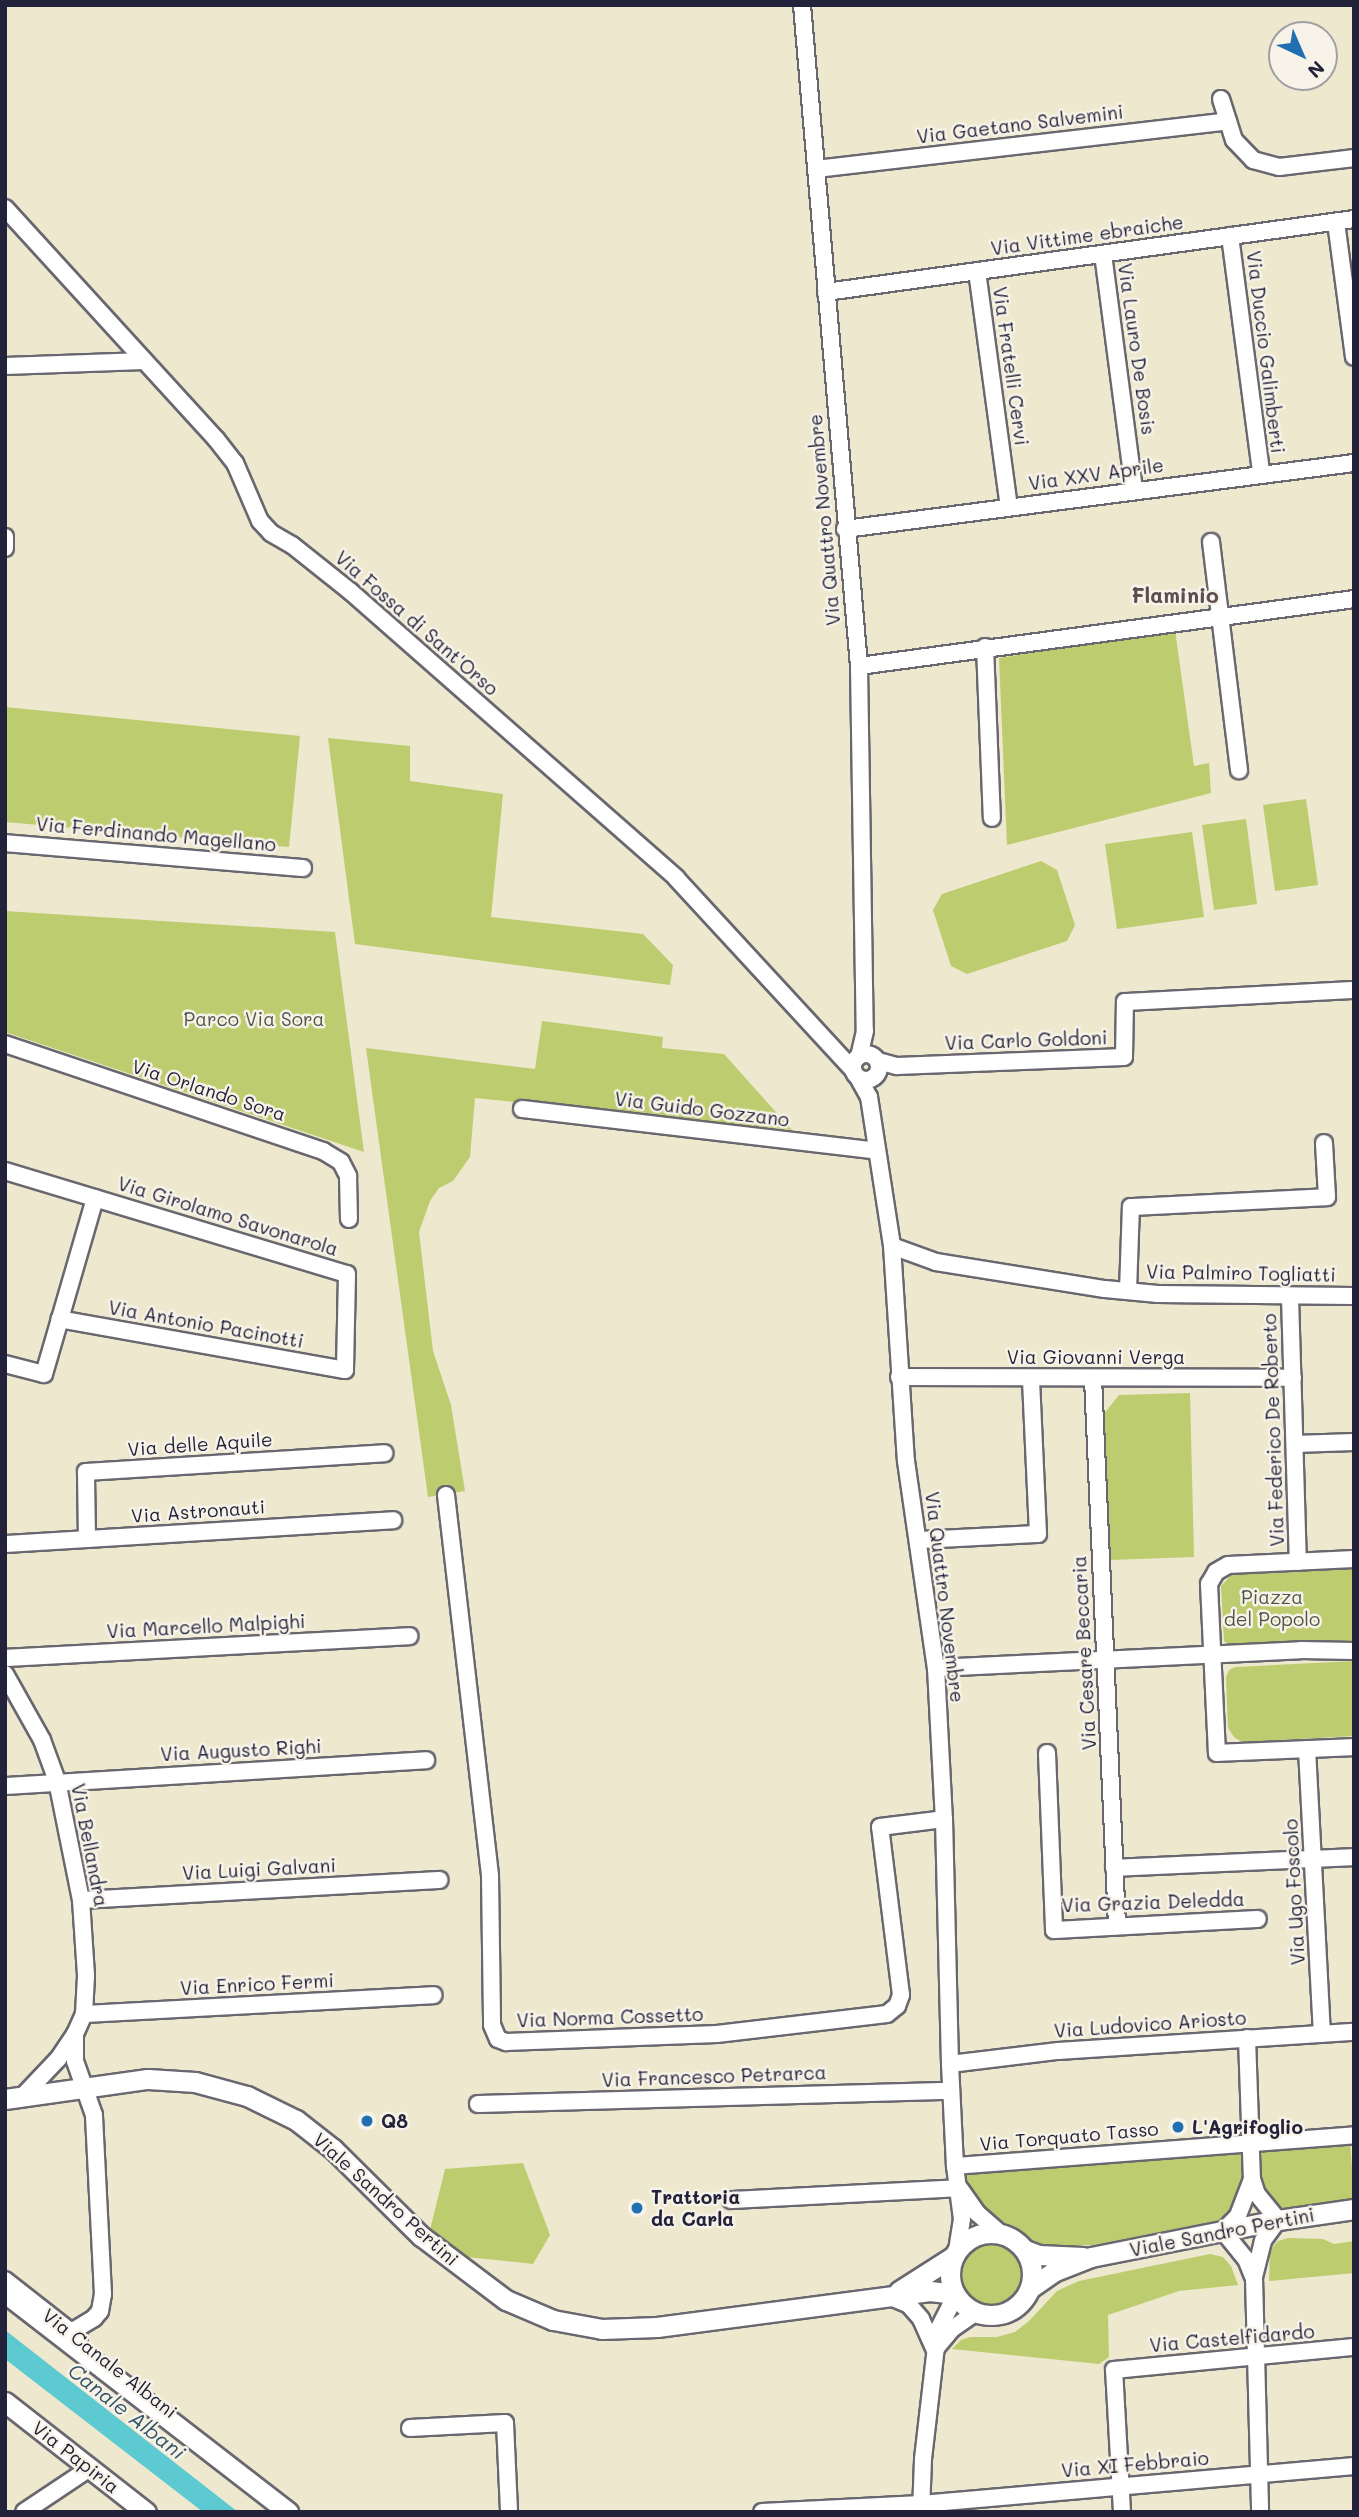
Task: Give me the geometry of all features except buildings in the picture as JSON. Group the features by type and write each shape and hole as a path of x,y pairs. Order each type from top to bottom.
{"main road":[{"name":"Viale Sandro Pertini","path":"15,2097 148,2079 195,2082 247,2096 296,2120 333,2149 421,2236 506,2300 553,2320 602,2329 657,2327 930,2291 956,2294"},
{"name":"Viale Sandro Pertini","path":"976,2312 986,2314 1007,2311 1024,2298 1029,2289 1053,2272 1091,2258 1278,2220 1354,2209"},
{"name":"Viale Sandro Pertini","path":"888,2296 955,2254 975,2236 1000,2233 1039,2255 1091,2258"},
{"path":"1026,2250 1032,2276 1029,2289"},
{"path":"955,2254 951,2281 956,2294 976,2312"},
{"name":"Via Canale Albani","path":"5,2293 288,2512"},
{"name":"Via Papiria","path":"5,2402 146,2512"}],"street":[{"name":"Via Quattro Novembre","path":"803,5 845,529 859,666 866,1066 894,1264 906,1461 936,1668 944,1819 951,2091 955,2166 960,2188"},
{"path":"1221,99 1234,140 1253,160 1279,166 1354,158"},
{"name":"Via Gaetano Salvemini","path":"816,169 1228,121"},
{"name":"Via Fossa di Sant'Orso","path":"5,208 235,463 260,522 271,533 292,544 399,632 676,878 832,1046 866,1066"},
{"name":"Via Vittime ebraiche","path":"826,292 1354,219"},
{"path":"1336,222 1354,357"},
{"name":"Via Duccio Galimberti","path":"1230,236 1261,473"},
{"name":"Via Lauro De Bosis","path":"1103,254 1134,490"},
{"name":"Via Fratelli Cervi","path":"977,271 1009,507"},
{"path":"5,366 144,361"},
{"name":"Via XXV Aprile","path":"845,529 1354,463"},
{"path":"5,537 5,548"},
{"path":"1210,542 1239,770"},
{"path":"859,666 1354,599"},
{"path":"985,647 992,818"},
{"name":"Via Ferdinando Magellano","path":"5,842 303,868"},
{"name":"Via Carlo Goldoni","path":"866,1066 1124,1056 1125,1002 1354,990"},
{"name":"Via Orlando Sora","path":"5,1044 323,1150 341,1162 348,1176 349,1219"},
{"path":"869,1097 897,1066"},
{"name":"Via Guido Gozzano","path":"522,1109 877,1151"},
{"name":"Via Palmiro Togliatti","path":"1128,1291 1131,1207 1327,1197 1324,1143"},
{"name":"Via Girolamo Savonarola","path":"5,1171 347,1274 345,1370"},
{"path":"5,1364 44,1374 95,1198"},
{"name":"Via Palmiro Togliatti","path":"892,1246 936,1262"},
{"name":"Via Palmiro Togliatti","path":"894,1264 936,1262 1128,1291 1290,1297 1354,1296"},
{"name":"Via Federico De Roberto","path":"1290,1297 1298,1562"},
{"name":"Via Antonio Pacinotti","path":"60,1319 345,1370"},
{"name":"Via Giovanni Verga","path":"899,1377 1293,1378"},
{"path":"918,1540 1038,1534 1031,1378"},
{"name":"Via Cesare Beccaria","path":"1093,1378 1117,1926"},
{"path":"1295,1444 1354,1442"},
{"name":"Via delle Aquile","path":"87,1539 86,1472 384,1453"},
{"name":"Via Norma Cossetto","path":"446,1495 490,1876 492,2025 498,2039 506,2042 717,2034 887,2014 897,2006 901,1995 880,1827 944,1819"},
{"name":"Via Astronauti","path":"5,1544 393,1520"},
{"path":"1354,1559 1228,1565 1216,1572 1209,1584 1217,1753 1354,1747"},
{"name":"Via Marcello Malpighi","path":"5,1658 409,1636"},
{"path":"936,1668 1212,1654 1354,1651"},
{"name":"Via Bellandra","path":"5,1674 42,1740 57,1781 81,1899 86,1976 84,2014 75,2034 58,2059 15,2097"},
{"name":"Via Ugo Foscolo","path":"1307,1749 1322,2034"},
{"name":"Via Grazia Deledda","path":"1047,1753 1054,1930 1258,1919"},
{"name":"Via Augusto Righi","path":"5,1786 426,1760"},
{"path":"1114,1868 1354,1857"},
{"name":"Via Luigi Galvani","path":"81,1899 439,1880"},
{"name":"Via Enrico Fermi","path":"84,2014 433,1996"},
{"name":"Via Ludovico Ariosto","path":"950,2064 1058,2050 1354,2032"},
{"name":"Via Bellandra","path":"71,2332 94,2318 100,2311 103,2294 94,2115 75,2061 75,2034"},
{"path":"1247,2038 1252,2179 1258,2194 1278,2220 1263,2241 1254,2278 1260,2512"},
{"name":"Via Francesco Petrarca","path":"478,2104 951,2091"},
{"name":"Via Torquato Tasso","path":"955,2166 1354,2135"},
{"path":"1252,2179 1238,2216 1223,2231 1246,2259 1254,2278"},
{"path":"731,2200 960,2188"},
{"path":"960,2188 977,2213 1000,2233"},
{"path":"955,2254 962,2218 960,2188"},
{"name":"Via Canale Albani","path":"5,2280 197,2431 209,2452"},
{"path":"921,2508 935,2350 942,2319 956,2294"},
{"path":"888,2296 909,2305 921,2319 935,2350"},
{"path":"935,2350 952,2329 976,2312"},
{"name":"Via Castelfidardo","path":"1121,2487 1114,2370 1354,2347"},
{"path":"410,2428 505,2423 509,2512"},
{"name":"Via XI Febbraio","path":"762,2512 921,2508 1354,2466"},
{"path":"24,2512 90,2468"},
{"path":"1121,2487 1122,2512"}],"green space":[{"path":"1175,630 1194,766 1209,763 1211,793 1007,845 999,658"},
{"path":"5,707 300,736 289,847 5,822"},
{"path":"328,738 410,746 410,781 503,794 491,917 643,934 673,965 670,985 355,944"},
{"path":"1306,799 1318,885 1275,891 1263,805"},
{"path":"1246,819 1257,904 1214,910 1202,825"},
{"path":"1192,832 1204,917 1117,929 1105,844"},
{"path":"1041,861 1057,870 1075,925 1067,941 967,974 951,966 933,910 942,894"},
{"name":"Parco Via Sora","path":"5,911 335,932 364,1152 5,1032"},
{"path":"542,1021 663,1037 662,1048 724,1054 792,1130 475,1098 470,1157 453,1181 439,1188 430,1201 419,1232 433,1351 451,1405 465,1491 428,1497 366,1048 535,1069"},
{"path":"1190,1393 1194,1557 1110,1560 1103,1415 1119,1395"},
{"name":"Piazza del Popolo","path":"1354,1565 1354,1642 1234,1648 1224,1641 1221,1586 1235,1571"},
{"name":"Piazza del Popolo","path":"1354,1661 1354,1736 1242,1742 1234,1737 1228,1728 1226,1677 1229,1670 1235,1667"},
{"path":"1350,2139 1354,2201 1259,2213 1257,2147"},
{"path":"1244,2149 1246,2215 1094,2245 1051,2246 1026,2241 982,2204 966,2185 965,2171"},
{"path":"523,2163 550,2235 533,2264 457,2256 430,2230 445,2169"},
{"path":"1288,2238 1323,2239 1334,2244 1354,2241 1354,2273 1269,2281 1270,2250 1278,2241"},
{"path":"998,2240 1016,2249 1023,2260 1023,2286 1016,2297 1005,2304 986,2306 968,2297 961,2286 959,2267 968,2249 979,2242"},
{"path":"1210,2254 1223,2257 1231,2266 1238,2285 1179,2291 1108,2315 1109,2357 1099,2364 952,2349 961,2340 970,2337 997,2337 1015,2332 1057,2291 1079,2281"}],"water":[{"path":"5,2330 238,2512 203,2512 5,2359"}],"place":[{"name":"Q8","path":"367,2121"},
{"name":"L'Agrifoglio","path":"1178,2127"},
{"name":"Trattoria da Carla","path":"637,2208"}],"district":[{"name":"Flaminio","path":"1175,595"}],"water label":[{"name":"Canale Albani","path":"127,2411"}]}
